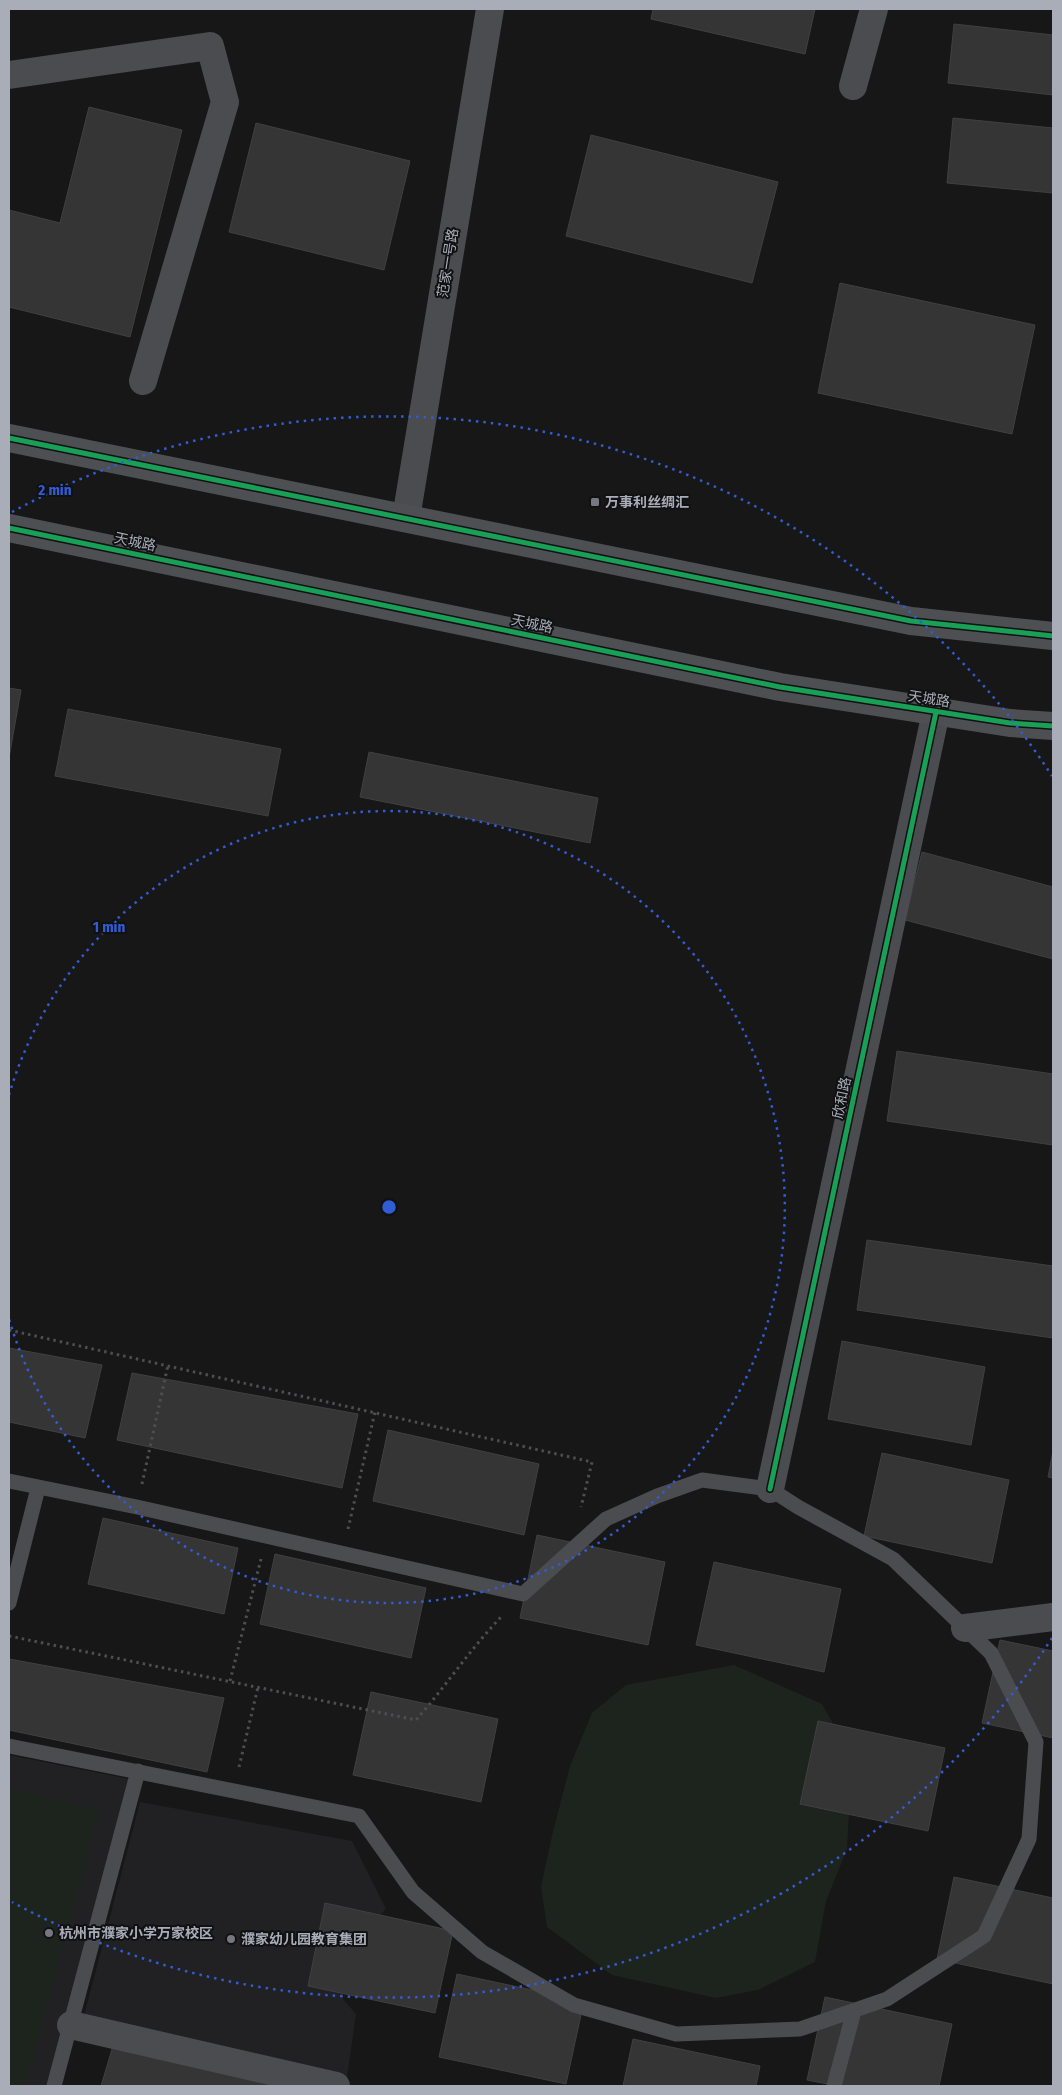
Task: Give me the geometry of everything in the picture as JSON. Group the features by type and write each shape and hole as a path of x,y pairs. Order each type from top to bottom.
{"main road":[{"path":"9,438 911,621 1053,636"},
{"name":"天城路","path":"9,528 780,687 1010,723 1053,726"}],"street":[{"name":"范家一号路","path":"406,518 490,9"},
{"path":"853,86 874,9"},
{"path":"9,75 210,46 225,102 143,381"},
{"name":"欣和路","path":"770,1489 936,712"},
{"path":"965,1628 1053,1617"},
{"path":"71,2025 336,2086"}],"lane":[{"path":"9,1481 137,1507 523,1594 606,1519 657,1496 702,1480 770,1489 798,1507 893,1559 991,1653 1036,1742 1029,1839 984,1936 887,2000 800,2029 676,2034 574,2006 482,1952 413,1892 359,1816 9,1746"},
{"path":"9,1603 38,1488"},
{"path":"54,2086 138,1772"},
{"path":"834,2086 854,2011"}],"path":[{"path":"9,1330 592,1462 571,1549"},
{"path":"137,1507 168,1365"},
{"path":"342,1554 375,1412"},
{"path":"230,1681 267,1537"},
{"path":"9,1636 416,1720 438,1696 470,1651 523,1594"},
{"path":"233,1790 258,1687"}],"shaded area":[{"path":"734,1665 822,1704 852,1757 847,1849 826,1901 815,1962 758,1990 716,1998 612,1975 547,1927 541,1886 570,1766 592,1713 626,1685"},
{"name":"杭州市濮家小学万家校区","path":"9,1755 129,1779 50,2086 9,2086"},
{"name":"杭州市濮家小学万家校区","path":"9,1788 99,1810 26,2086 9,2086"},
{"name":"濮家幼儿园教育集团","path":"140,1802 352,1841 386,1909 366,1929 343,1974 343,1999 356,2014 346,2085 84,2016"}],"building":[{"path":"653,9 815,9 805,54 651,19"},
{"path":"954,24 1053,35 1053,95 948,83"},
{"path":"89,107 182,130 130,337 9,307 9,210 60,223"},
{"path":"953,118 1053,128 1053,193 947,183"},
{"path":"256,123 410,161 384,270 229,232"},
{"path":"591,135 778,182 752,283 566,236"},
{"path":"840,283 1035,325 1012,434 818,393"},
{"path":"9,688 21,690 9,758"},
{"path":"68,709 281,749 268,816 55,776"},
{"path":"369,752 598,798 590,843 360,797"},
{"path":"922,852 1053,887 1053,959 905,920"},
{"path":"897,1051 1053,1074 1053,1145 887,1121"},
{"path":"867,1240 1053,1266 1053,1338 857,1310"},
{"path":"842,1341 985,1367 971,1445 828,1419"},
{"path":"9,1348 102,1365 85,1438 9,1422"},
{"path":"132,1373 358,1414 342,1488 117,1440"},
{"path":"388,1430 539,1464 524,1535 373,1501"},
{"path":"1053,1451 1053,1478 1048,1477"},
{"path":"882,1453 1009,1480 992,1563 864,1536"},
{"path":"103,1518 238,1548 224,1614 88,1584"},
{"path":"537,1535 665,1562 648,1645 520,1618"},
{"path":"275,1554 426,1588 411,1658 260,1624"},
{"path":"714,1562 841,1589 824,1672 696,1645"},
{"path":"1000,1640 1053,1651 1053,1738 982,1723"},
{"path":"9,1659 224,1698 207,1772 9,1730"},
{"path":"371,1692 498,1719 481,1802 353,1775"},
{"path":"818,1721 945,1748 928,1831 800,1804"},
{"path":"954,1877 1053,1898 1053,1984 937,1959"},
{"path":"325,1903 453,1931 435,2013 308,1986"},
{"path":"457,1974 584,2001 566,2084 439,2057"},
{"path":"825,1997 952,2024 939,2086 838,2086 807,2080"},
{"path":"116,2036 284,2086 101,2086"},
{"path":"633,2039 760,2066 756,2086 623,2086"}],"cycle path":[{"path":"9,438 911,621 1053,636"},
{"path":"9,528 780,687 1010,723 1053,726"},
{"path":"770,1489 936,712"}],"place":[{"name":"万事利丝绸汇","path":"595,502"},
{"name":"杭州市濮家小学万家校区","path":"49,1933"},
{"name":"濮家幼儿园教育集团","path":"231,1939"}]}
